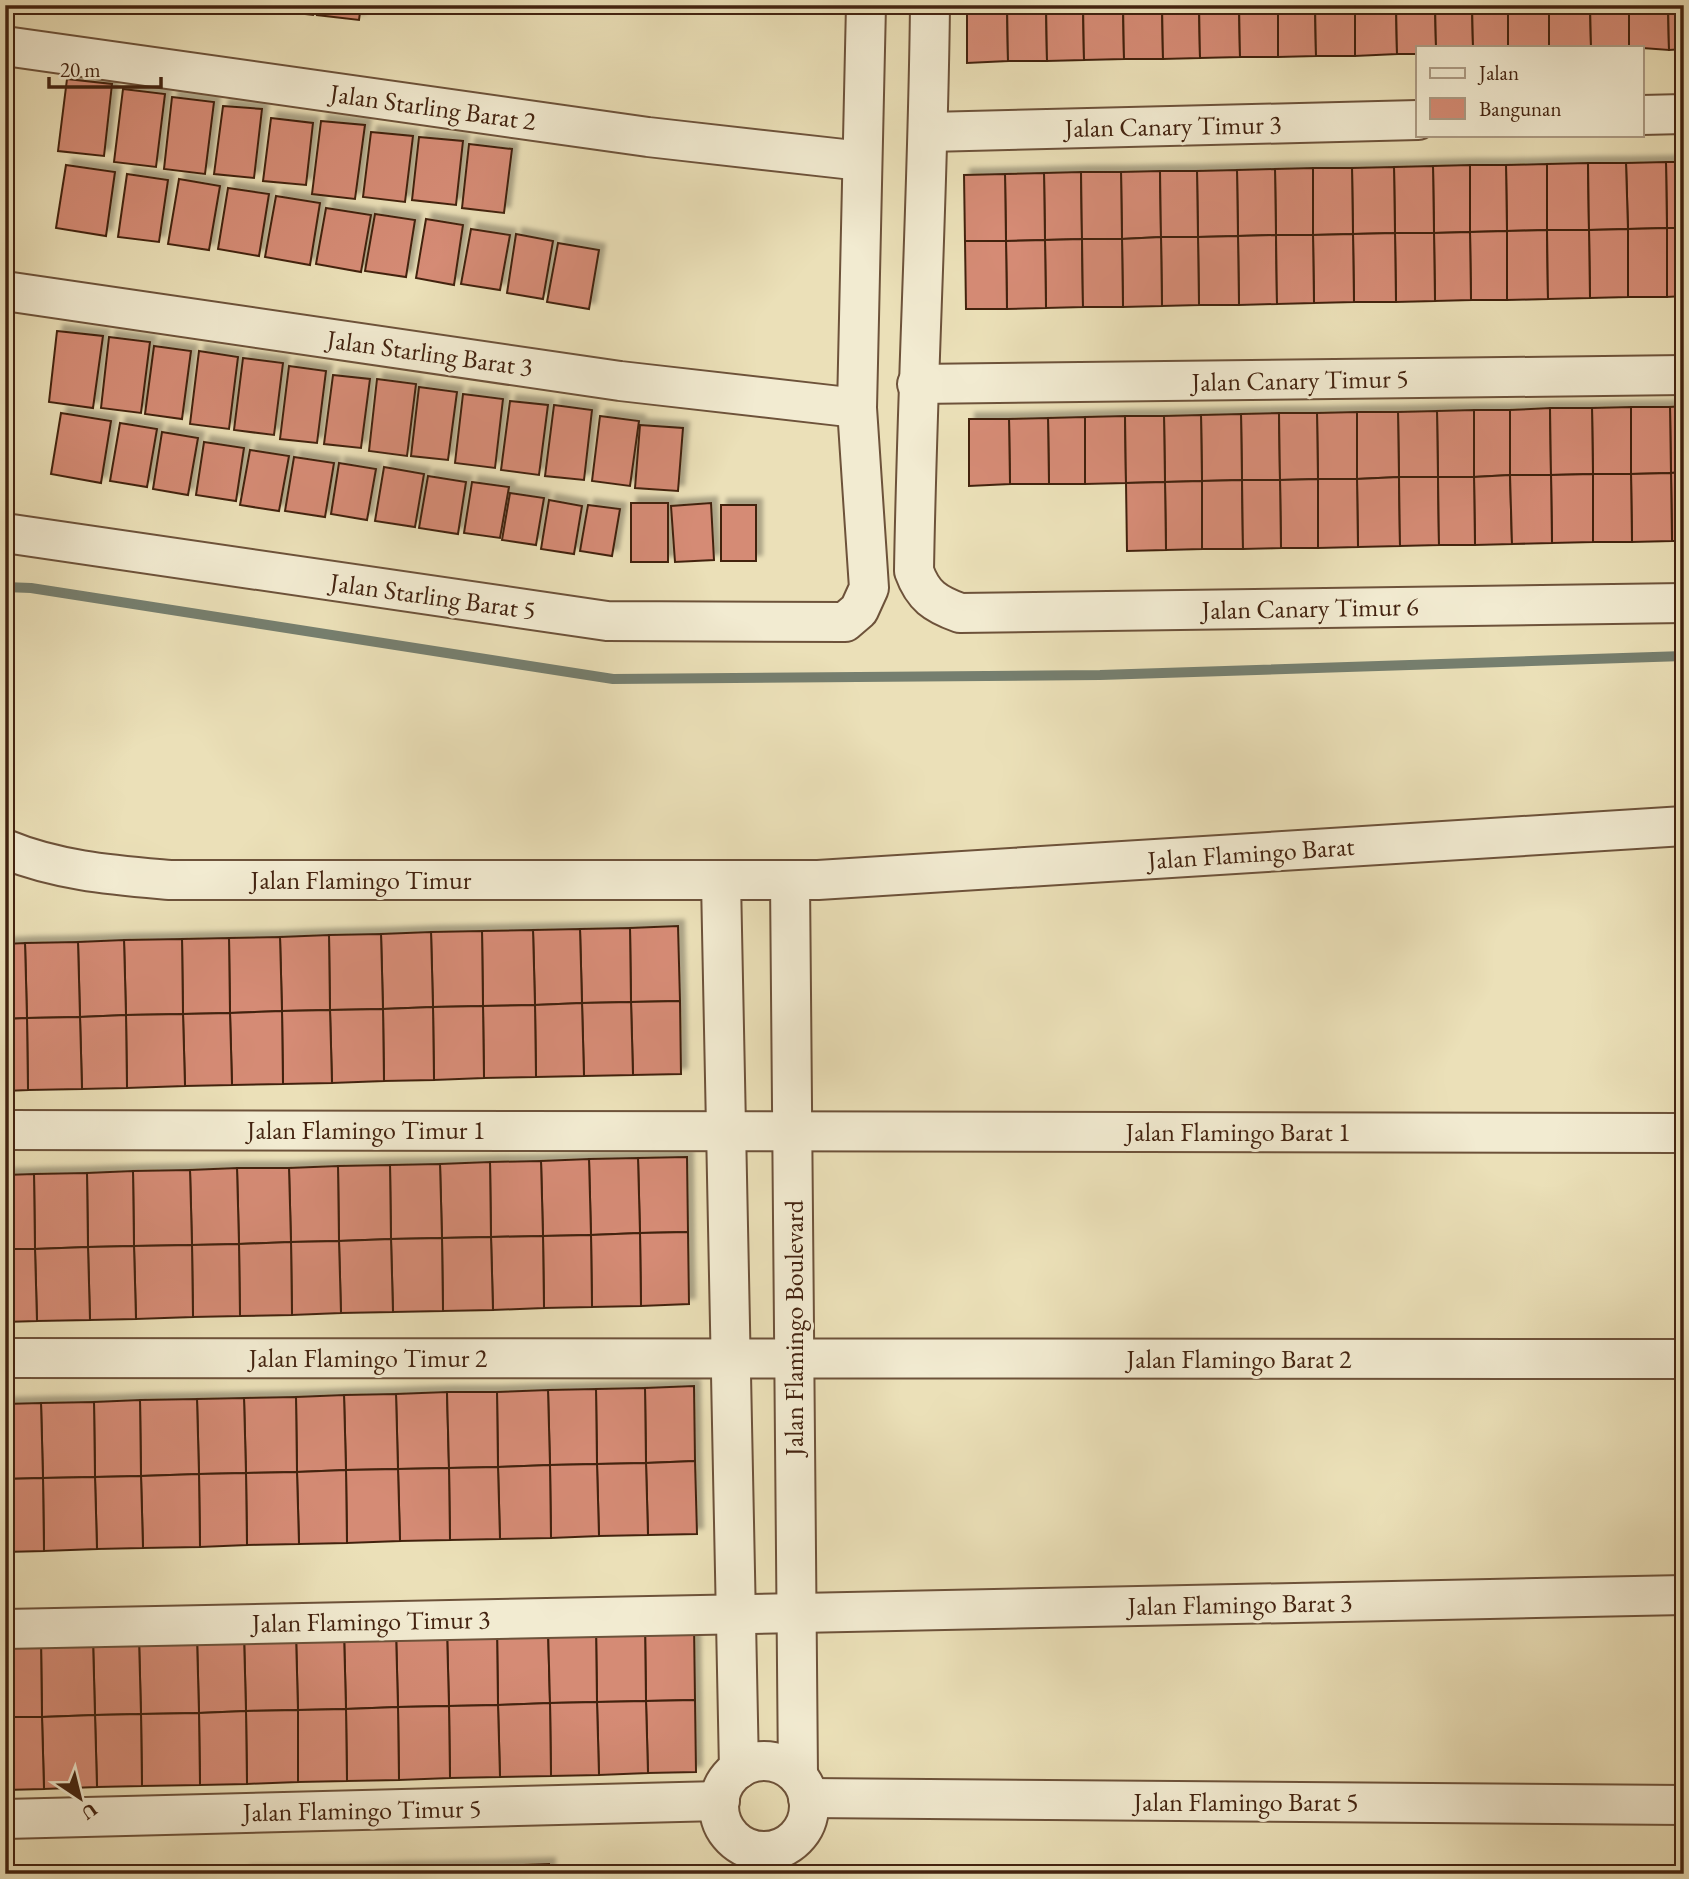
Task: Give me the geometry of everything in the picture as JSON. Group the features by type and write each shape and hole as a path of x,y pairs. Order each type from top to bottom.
{"street":[{"path":"857,408 866,5"},
{"path":"917,384 929,132 930,5"},
{"name":"Jalan Starling Barat 2","path":"5,46 648,137 862,161"},
{"path":"1644,115 1684,114"},
{"name":"Jalan Canary Timur 3","path":"929,132 1416,120"},
{"name":"Jalan Starling Barat 3","path":"5,291 620,381 857,408"},
{"name":"Jalan Canary Timur 5","path":"917,384 1684,375"},
{"name":"Jalan Canary Timur 6","path":"917,384 914,571 921,590 938,605 960,613 1684,603"},
{"name":"Jalan Starling Barat 5","path":"5,533 634,624 845,622 859,610 869,588 857,408"},
{"name":"Jalan Flamingo Barat","path":"721,881 804,881 1684,825"},
{"name":"Jalan Flamingo Timur","path":"5,849 35,862 94,873 170,880 721,881"},
{"path":"721,881 739,1769"},
{"name":"Jalan Flamingo Boulevard","path":"803,1787 796,1613 792,1131 804,881"},
{"name":"Jalan Flamingo Timur 1","path":"5,1130 792,1131"},
{"name":"Jalan Flamingo Barat 1","path":"792,1131 1684,1133"},
{"name":"Jalan Flamingo Timur 2","path":"5,1358 794,1359"},
{"name":"Jalan Flamingo Barat 2","path":"794,1359 1684,1359"},
{"name":"Jalan Flamingo Barat 3","path":"736,1614 1684,1595"},
{"name":"Jalan Flamingo Timur 3","path":"5,1629 736,1614"},
{"path":"764,1761 788,1768 803,1787 809,1811 799,1835 789,1843 765,1851 741,1844 731,1836 720,1814 720,1801 723,1788 739,1769 764,1761"},
{"name":"Jalan Flamingo Barat 5","path":"803,1787 1684,1805"},
{"name":"Jalan Flamingo Timur 5","path":"5,1819 720,1801"}],"building":[{"path":"269,5 314,5 313,15 268,10"},
{"path":"318,5 361,5 359,20 317,15"},
{"path":"967,5 1007,5 1008,61 967,63"},
{"path":"1007,5 1046,5 1047,61 1008,61"},
{"path":"1046,5 1083,5 1084,60 1047,61"},
{"path":"1083,5 1123,5 1124,59 1084,60"},
{"path":"1123,5 1162,5 1163,59 1124,59"},
{"path":"1162,5 1199,5 1200,58 1163,59"},
{"path":"1199,5 1239,5 1240,57 1200,58"},
{"path":"1239,5 1278,5 1278,57 1240,57"},
{"path":"1278,5 1315,5 1316,56 1278,57"},
{"path":"1315,5 1355,5 1355,56 1316,56"},
{"path":"1355,5 1396,5 1397,54 1355,56"},
{"path":"1396,5 1435,5 1436,46 1416,46 1416,54 1397,54"},
{"path":"1435,5 1472,5 1473,46 1436,46"},
{"path":"1472,5 1508,5 1508,46 1473,46"},
{"path":"1508,5 1549,5 1549,46 1508,46"},
{"path":"1549,5 1590,5 1591,46 1549,46"},
{"path":"1590,5 1629,5 1629,46 1591,46"},
{"path":"1629,5 1668,5 1669,50 1629,46"},
{"path":"1668,5 1684,5 1684,49 1669,50"},
{"path":"67,79 112,84 104,156 58,151"},
{"path":"123,89 165,94 156,167 114,162"},
{"path":"172,97 214,102 205,174 164,169"},
{"path":"223,106 262,109 254,178 214,174"},
{"path":"271,118 313,123 306,185 263,181"},
{"path":"321,121 365,125 355,199 312,194"},
{"path":"371,132 413,136 405,202 363,197"},
{"path":"419,137 463,141 456,205 412,200"},
{"path":"469,144 512,149 504,213 462,208"},
{"path":"1666,162 1684,162 1684,228 1667,228"},
{"path":"1666,162 1667,228 1628,229 1626,163"},
{"path":"1588,163 1589,230 1547,230 1547,164"},
{"path":"1588,163 1626,163 1628,229 1589,230"},
{"path":"1547,164 1547,230 1507,231 1506,165"},
{"path":"66,165 115,172 106,236 56,228"},
{"path":"1470,165 1470,232 1434,233 1433,166"},
{"path":"1470,165 1506,165 1507,231 1470,232"},
{"path":"1433,166 1434,233 1395,233 1394,167"},
{"path":"1394,167 1395,233 1353,234 1352,168"},
{"path":"1313,168 1352,168 1353,234 1313,235"},
{"path":"1313,168 1313,235 1276,235 1275,169"},
{"path":"1275,169 1276,235 1238,236 1237,170"},
{"path":"1237,170 1238,236 1198,237 1197,171"},
{"path":"1160,171 1161,237 1122,239 1121,172"},
{"path":"1160,171 1197,171 1198,237 1161,237"},
{"path":"1081,172 1082,239 1045,240 1044,173"},
{"path":"1081,172 1121,172 1122,239 1082,239"},
{"path":"1044,173 1045,240 1006,241 1005,174"},
{"path":"127,174 168,180 159,242 118,237"},
{"path":"1005,174 1006,241 965,241 964,175"},
{"path":"179,179 220,186 209,250 168,244"},
{"path":"228,188 269,194 259,256 218,249"},
{"path":"276,196 320,203 310,265 265,257"},
{"path":"326,208 371,215 361,272 316,264"},
{"path":"375,214 415,220 406,277 365,271"},
{"path":"426,219 463,225 454,285 416,278"},
{"path":"1667,228 1667,297 1628,297 1628,229"},
{"path":"1667,228 1684,228 1684,296 1667,297"},
{"path":"471,229 510,235 500,290 461,284"},
{"path":"1628,229 1628,297 1590,298 1589,230"},
{"path":"1547,230 1548,299 1507,300 1507,231"},
{"path":"1547,230 1589,230 1590,298 1548,299"},
{"path":"1507,231 1507,300 1471,300 1470,232"},
{"path":"1470,232 1471,300 1435,301 1434,233"},
{"path":"1395,233 1434,233 1435,301 1396,302"},
{"path":"1395,233 1396,302 1354,302 1353,234"},
{"path":"516,234 553,241 543,299 507,293"},
{"path":"1353,234 1354,302 1314,303 1313,235"},
{"path":"1276,235 1277,304 1239,305 1238,236"},
{"path":"1276,235 1313,235 1314,303 1277,304"},
{"path":"1238,236 1239,305 1199,305 1198,237"},
{"path":"1161,237 1198,237 1199,305 1162,306"},
{"path":"1161,237 1162,306 1123,307 1122,239"},
{"path":"1082,239 1083,307 1046,308 1045,240"},
{"path":"1082,239 1122,239 1123,307 1083,307"},
{"path":"1045,240 1046,308 1007,309 1006,241"},
{"path":"965,241 1006,241 1007,309 966,309"},
{"path":"558,243 599,250 589,309 547,302"},
{"path":"57,331 103,336 93,408 49,402"},
{"path":"109,337 150,342 141,413 101,408"},
{"path":"154,346 191,351 182,419 145,414"},
{"path":"199,351 238,357 229,429 190,424"},
{"path":"243,358 283,363 274,435 234,430"},
{"path":"289,366 326,371 317,443 280,439"},
{"path":"333,375 370,379 361,448 324,444"},
{"path":"377,379 416,384 407,456 369,451"},
{"path":"419,387 457,392 448,460 411,456"},
{"path":"463,394 503,399 495,468 455,463"},
{"path":"510,401 548,405 539,475 501,470"},
{"path":"554,405 592,410 584,480 545,476"},
{"path":"1684,406 1684,472 1671,473 1670,407"},
{"path":"1631,407 1631,474 1593,474 1592,408"},
{"path":"1631,407 1670,407 1671,473 1631,474"},
{"path":"1550,408 1551,475 1510,475 1510,410"},
{"path":"1550,408 1592,408 1593,474 1551,475"},
{"path":"1474,410 1474,477 1438,477 1437,411"},
{"path":"1474,410 1510,410 1510,475 1474,477"},
{"path":"1437,411 1438,477 1399,477 1398,412"},
{"path":"1357,412 1357,479 1318,479 1317,413"},
{"path":"1357,412 1398,412 1399,477 1357,479"},
{"path":"61,413 111,421 101,483 51,474"},
{"path":"1279,413 1280,480 1242,480 1241,414"},
{"path":"1279,413 1317,413 1318,479 1280,480"},
{"path":"1241,414 1242,480 1202,481 1201,415"},
{"path":"1201,415 1202,481 1165,482 1164,416"},
{"path":"600,416 639,421 630,486 592,481"},
{"path":"1125,416 1126,483 1085,484 1085,417"},
{"path":"1125,416 1164,416 1165,482 1126,483"},
{"path":"1085,417 1085,484 1049,484 1048,418"},
{"path":"1048,418 1049,484 1010,484 1009,419"},
{"path":"969,419 1009,419 1010,484 969,486"},
{"path":"120,423 157,429 147,487 110,481"},
{"path":"640,425 683,428 678,491 635,488"},
{"path":"162,432 198,438 188,495 153,489"},
{"path":"204,442 244,448 236,501 196,495"},
{"path":"250,450 289,456 279,511 240,505"},
{"path":"294,457 334,463 325,517 285,511"},
{"path":"339,463 376,469 367,520 331,514"},
{"path":"384,467 424,474 415,527 375,521"},
{"path":"1684,472 1684,541 1672,541 1671,473"},
{"path":"1671,473 1672,541 1632,542 1631,474"},
{"path":"1593,474 1593,542 1552,543 1551,475"},
{"path":"1593,474 1631,474 1632,542 1593,542"},
{"path":"1510,475 1512,544 1475,545 1474,477"},
{"path":"1510,475 1551,475 1552,543 1512,544"},
{"path":"428,476 466,482 458,534 419,528"},
{"path":"1399,477 1400,546 1358,547 1357,479"},
{"path":"1399,477 1438,477 1439,545 1400,546"},
{"path":"1438,477 1474,477 1475,545 1439,545"},
{"path":"1318,479 1318,548 1281,548 1280,480"},
{"path":"1318,479 1357,479 1358,547 1318,548"},
{"path":"1242,480 1243,549 1202,549 1202,481"},
{"path":"1242,480 1280,480 1281,548 1243,549"},
{"path":"1202,481 1202,549 1166,550 1165,482"},
{"path":"472,482 509,487 500,538 464,533"},
{"path":"1165,482 1166,550 1127,551 1126,483"},
{"path":"510,493 544,498 536,545 502,540"},
{"path":"549,500 582,506 574,554 541,549"},
{"path":"631,503 668,503 668,562 631,562"},
{"path":"711,503 714,560 675,562 671,506"},
{"path":"588,505 620,509 612,556 580,551"},
{"path":"721,505 756,505 756,561 721,561"},
{"path":"678,926 680,1001 631,1002 630,928"},
{"path":"630,928 631,1002 582,1003 580,929"},
{"path":"580,929 582,1003 535,1005 533,930"},
{"path":"533,930 535,1005 483,1006 482,931"},
{"path":"482,931 483,1006 433,1007 431,932"},
{"path":"431,932 433,1007 383,1009 381,934"},
{"path":"381,934 383,1009 330,1010 329,935"},
{"path":"329,935 330,1010 282,1011 280,937"},
{"path":"280,937 282,1011 230,1013 229,938"},
{"path":"229,938 230,1013 183,1014 182,939"},
{"path":"182,939 183,1014 126,1015 124,940"},
{"path":"124,940 126,1015 80,1017 78,942"},
{"path":"78,942 80,1017 27,1018 25,943"},
{"path":"25,943 27,1018 5,1019 5,944"},
{"path":"680,1001 681,1074 633,1075 631,1002"},
{"path":"631,1002 633,1075 584,1076 582,1003"},
{"path":"582,1003 584,1076 536,1077 535,1005"},
{"path":"535,1005 536,1077 484,1078 483,1006"},
{"path":"483,1006 484,1078 434,1080 433,1007"},
{"path":"433,1007 434,1080 384,1081 383,1009"},
{"path":"383,1009 384,1081 332,1083 330,1010"},
{"path":"330,1010 332,1083 283,1084 282,1011"},
{"path":"282,1011 283,1084 232,1085 230,1013"},
{"path":"230,1013 232,1085 185,1086 183,1014"},
{"path":"183,1014 185,1086 127,1088 126,1015"},
{"path":"126,1015 127,1088 82,1089 80,1017"},
{"path":"80,1017 82,1089 28,1090 27,1018"},
{"path":"27,1018 28,1090 5,1091 5,1019"},
{"path":"687,1157 688,1232 640,1233 638,1158"},
{"path":"638,1158 640,1233 591,1235 589,1159"},
{"path":"589,1159 591,1235 543,1236 541,1161"},
{"path":"541,1161 543,1236 491,1237 490,1162"},
{"path":"490,1162 491,1237 442,1238 440,1164"},
{"path":"440,1164 442,1238 391,1239 390,1165"},
{"path":"390,1165 391,1239 339,1241 338,1166"},
{"path":"338,1166 339,1241 291,1242 289,1168"},
{"path":"237,1168 289,1168 291,1242 239,1244"},
{"path":"237,1168 239,1244 192,1245 190,1170"},
{"path":"190,1170 192,1245 134,1246 133,1171"},
{"path":"133,1171 134,1246 88,1247 87,1173"},
{"path":"87,1173 88,1247 35,1249 34,1174"},
{"path":"34,1174 35,1249 5,1249 5,1175"},
{"path":"688,1232 689,1304 641,1306 640,1233"},
{"path":"640,1233 641,1306 592,1307 591,1235"},
{"path":"591,1235 592,1307 544,1308 543,1236"},
{"path":"543,1236 544,1308 493,1310 491,1237"},
{"path":"491,1237 493,1310 443,1311 442,1238"},
{"path":"442,1238 443,1311 393,1312 391,1239"},
{"path":"391,1239 393,1312 341,1313 339,1241"},
{"path":"339,1241 341,1313 292,1315 291,1242"},
{"path":"291,1242 292,1315 240,1316 239,1244"},
{"path":"239,1244 240,1316 193,1317 192,1245"},
{"path":"192,1245 193,1317 136,1319 134,1246"},
{"path":"134,1246 136,1319 90,1320 88,1247"},
{"path":"88,1247 90,1320 37,1321 35,1249"},
{"path":"5,1249 35,1249 37,1321 5,1322"},
{"path":"694,1386 695,1461 646,1463 645,1388"},
{"path":"645,1388 646,1463 597,1464 596,1389"},
{"path":"596,1389 597,1464 550,1465 548,1390"},
{"path":"548,1390 550,1465 498,1467 497,1392"},
{"path":"447,1392 449,1468 398,1469 396,1394"},
{"path":"447,1392 497,1392 498,1467 449,1468"},
{"path":"396,1394 398,1469 346,1470 344,1395"},
{"path":"344,1395 346,1470 297,1472 296,1397"},
{"path":"296,1397 297,1472 246,1473 244,1398"},
{"path":"244,1398 246,1473 199,1474 197,1399"},
{"path":"197,1399 199,1474 141,1476 140,1400"},
{"path":"140,1400 141,1476 95,1477 94,1402"},
{"path":"94,1402 95,1477 43,1478 41,1403"},
{"path":"41,1403 43,1478 5,1479 5,1404"},
{"path":"695,1461 697,1534 648,1535 646,1463"},
{"path":"646,1463 648,1535 599,1536 597,1464"},
{"path":"597,1464 599,1536 551,1538 550,1465"},
{"path":"550,1465 551,1538 500,1539 498,1467"},
{"path":"498,1467 500,1539 450,1540 449,1468"},
{"path":"449,1468 450,1540 400,1541 398,1469"},
{"path":"398,1469 400,1541 347,1543 346,1470"},
{"path":"346,1470 347,1543 299,1544 297,1472"},
{"path":"297,1472 299,1544 247,1545 246,1473"},
{"path":"246,1473 247,1545 200,1547 199,1474"},
{"path":"199,1474 200,1547 143,1548 141,1476"},
{"path":"141,1476 143,1548 97,1549 95,1477"},
{"path":"95,1477 97,1549 44,1551 43,1478"},
{"path":"43,1478 44,1551 5,1552 5,1479"},
{"path":"694,1625 695,1700 646,1701 645,1626"},
{"path":"645,1626 646,1701 597,1702 596,1628"},
{"path":"548,1628 550,1703 498,1705 497,1630"},
{"path":"548,1628 596,1628 597,1702 550,1703"},
{"path":"497,1630 498,1705 449,1706 447,1631"},
{"path":"447,1631 449,1706 398,1707 396,1632"},
{"path":"396,1632 398,1707 346,1709 344,1633"},
{"path":"344,1633 346,1709 298,1710 296,1635"},
{"path":"296,1635 298,1710 246,1711 244,1636"},
{"path":"244,1636 246,1711 199,1713 197,1638"},
{"path":"197,1638 199,1713 141,1714 139,1639"},
{"path":"139,1639 141,1714 95,1715 93,1640"},
{"path":"93,1640 95,1715 42,1717 41,1642"},
{"path":"5,1642 41,1642 42,1717 5,1717"},
{"path":"695,1700 696,1772 648,1773 646,1701"},
{"path":"646,1701 648,1773 599,1775 597,1702"},
{"path":"597,1702 599,1775 551,1776 550,1703"},
{"path":"550,1703 551,1776 500,1777 498,1705"},
{"path":"498,1705 500,1777 450,1778 449,1706"},
{"path":"449,1706 450,1778 399,1780 398,1707"},
{"path":"398,1707 399,1780 347,1781 346,1709"},
{"path":"346,1709 347,1781 298,1782 298,1710"},
{"path":"298,1710 298,1782 247,1784 246,1711"},
{"path":"246,1711 247,1784 200,1785 199,1713"},
{"path":"199,1713 200,1785 142,1786 141,1714"},
{"path":"141,1714 142,1786 97,1787 95,1715"},
{"path":"95,1715 97,1787 44,1789 42,1717"},
{"path":"5,1717 42,1717 44,1789 5,1790"},
{"path":"549,1864 549,1874 497,1874 497,1866"},
{"path":"497,1866 497,1874 448,1874 448,1867"},
{"path":"448,1867 448,1874 397,1874 397,1868"},
{"path":"397,1868 397,1874 345,1874 345,1870"},
{"path":"345,1870 345,1874 296,1874 296,1871"},
{"path":"296,1871 296,1874 244,1874 244,1872"}],"waterway":[{"path":"5,587 31,588 613,679 1100,675 1684,656"}]}
